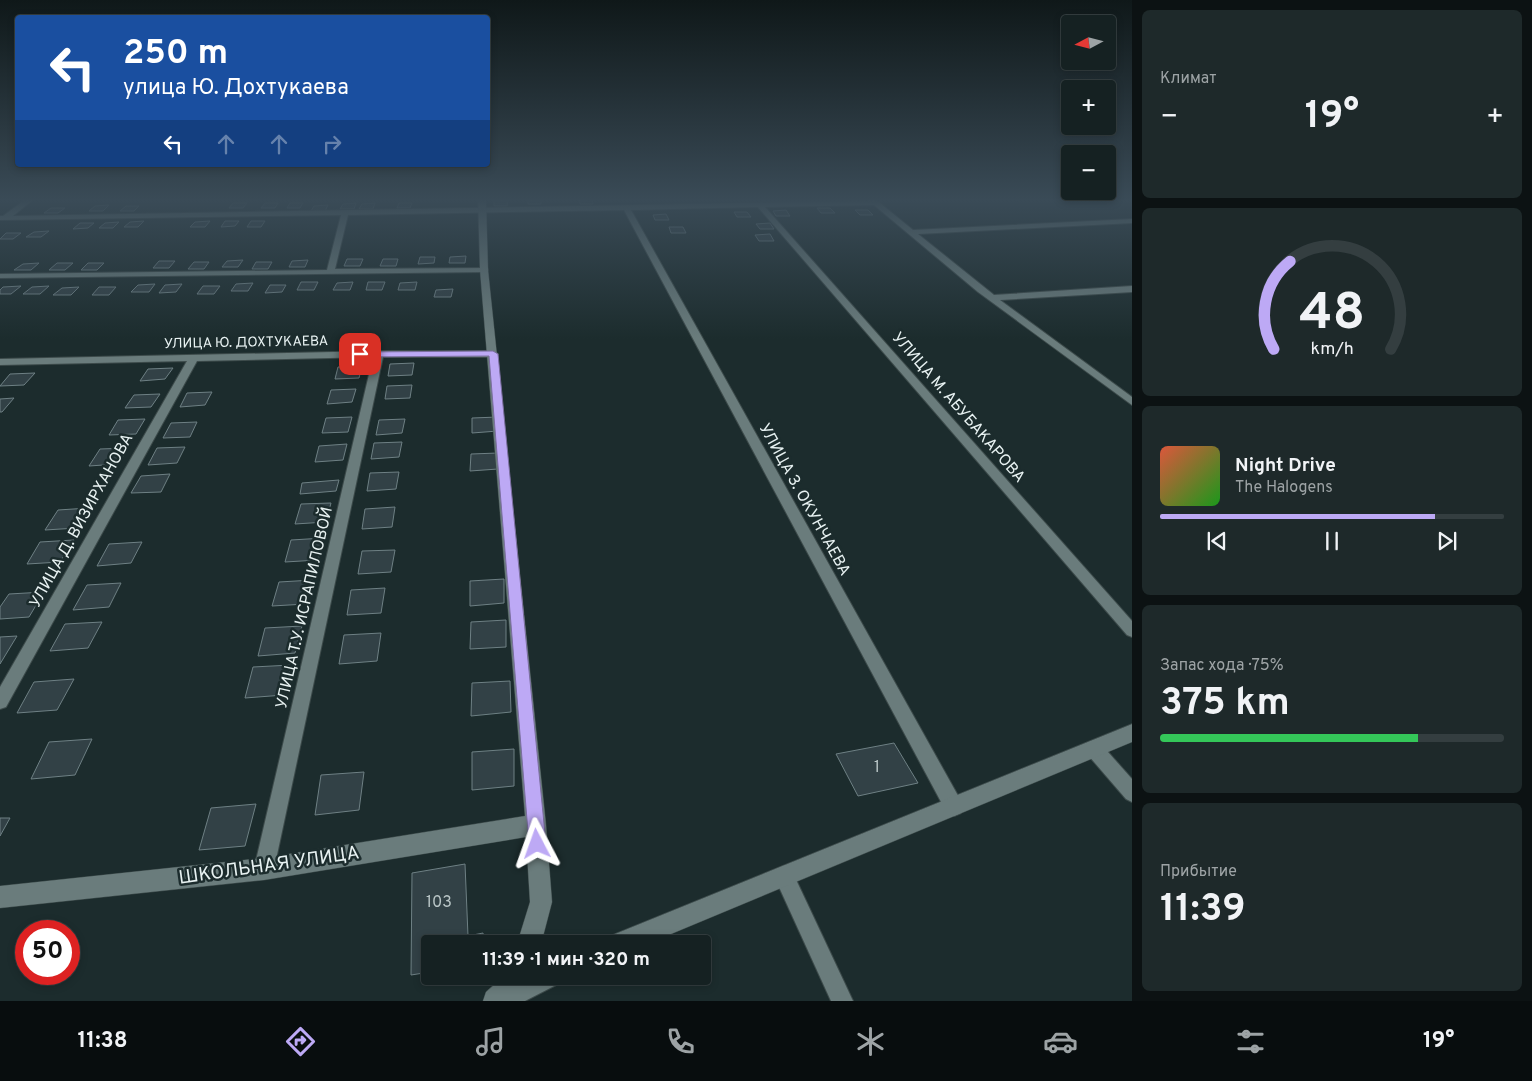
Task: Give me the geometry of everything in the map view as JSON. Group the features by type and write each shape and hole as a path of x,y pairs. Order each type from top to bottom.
{"main road":[{"path":"483,246 536,825 541,902 532,935"},
{"path":"640,935 1132,733"},
{"name":"ШКОЛЬНАЯ УЛИЦА","path":"0,897 264,869 536,825"},
{"path":"495,1001 513,985"}],"street":[{"path":"330,272 337,246"},
{"name":"УЛИЦА З. ОКУНЧАЕВА","path":"647,246 954,807"},
{"name":"УЛИЦА М. АБУБАКАРОВА","path":"795,246 1132,631"},
{"path":"929,246 993,298 1131,400"},
{"path":"0,276 484,270"},
{"path":"993,298 1132,290"},
{"name":"УЛИЦА Ю. ДОХТУКАЕВА","path":"1,363 379,354 493,354"},
{"name":"УЛИЦА Т.У. ИСРАПИЛОВОЙ","path":"264,869 379,354"},
{"name":"УЛИЦА Д. ВИЗИРХАНОВА","path":"0,702 194,358"},
{"path":"1094,749 1132,793"},
{"path":"784,876 842,1001"},
{"path":"503,1001 533,985"}],"building":[{"path":"466,256 465,263 449,263 450,257"},
{"path":"420,257 435,257 434,263 418,264"},
{"path":"347,259 363,259 360,266 344,266"},
{"path":"383,259 398,259 396,266 380,266"},
{"path":"243,260 238,267 222,267 227,261"},
{"path":"308,260 305,267 289,267 292,261"},
{"path":"159,261 175,261 169,268 153,268"},
{"path":"194,262 209,262 204,269 188,269"},
{"path":"256,262 272,262 268,269 252,269"},
{"path":"39,263 31,270 14,270 23,264"},
{"path":"57,263 73,263 65,270 49,270"},
{"path":"88,263 104,263 97,270 81,270"},
{"path":"301,282 318,282 314,290 297,290"},
{"path":"353,282 350,290 333,290 337,283"},
{"path":"368,282 385,282 382,290 366,290"},
{"path":"417,282 415,290 398,290 400,283"},
{"path":"253,283 248,291 231,291 236,284"},
{"path":"155,284 149,292 131,292 138,285"},
{"path":"182,284 176,292 159,293 165,285"},
{"path":"270,285 286,285 282,292 265,293"},
{"path":"21,286 11,294 0,294 0,290 3,287"},
{"path":"49,286 40,294 23,294 32,287"},
{"path":"203,286 220,286 214,294 197,294"},
{"path":"79,287 71,295 53,295 62,288"},
{"path":"99,287 116,287 109,295 92,295"},
{"path":"453,289 451,297 434,297 436,290"},
{"path":"414,363 412,375 388,376 390,364"},
{"path":"362,366 359,378 335,379 338,367"},
{"path":"173,368 165,379 140,381 148,369"},
{"path":"35,373 24,385 0,386 10,374"},
{"path":"412,385 410,398 385,399 387,386"},
{"path":"356,389 352,402 327,404 331,390"},
{"path":"212,392 205,405 180,407 187,393"},
{"path":"160,394 151,407 125,408 134,395"},
{"path":"14,398 2,412 0,412 0,399"},
{"path":"352,417 348,432 322,433 326,418"},
{"path":"498,417 498,431 472,433 472,418"},
{"path":"145,419 136,434 109,435 118,420"},
{"path":"405,419 402,433 376,435 379,420"},
{"path":"197,422 190,437 163,438 171,423"},
{"path":"402,442 399,457 371,459 374,443"},
{"path":"347,444 343,460 315,462 319,446"},
{"path":"185,447 177,463 148,465 157,448"},
{"path":"128,448 118,464 89,466 100,449"},
{"path":"498,453 498,469 470,471 471,454"},
{"path":"399,472 396,489 367,491 370,473"},
{"path":"170,474 161,492 131,493 141,476"},
{"path":"339,480 336,491 300,494 302,483"},
{"path":"331,503 326,522 295,524 301,504"},
{"path":"395,507 392,527 362,529 365,509"},
{"path":"89,508 77,528 45,530 58,510"},
{"path":"324,538 318,560 285,562 291,540"},
{"path":"74,540 60,562 27,564 40,542"},
{"path":"142,542 131,563 97,566 109,544"},
{"path":"395,550 391,572 358,574 362,551"},
{"path":"504,579 504,603 470,606 470,581"},
{"path":"313,580 306,604 272,606 279,582"},
{"path":"121,583 109,607 73,610 87,585"},
{"path":"385,588 381,613 347,615 351,590"},
{"path":"44,592 29,617 0,619 0,607 9,594"},
{"path":"506,620 506,647 470,649 471,622"},
{"path":"102,622 88,648 50,651 65,624"},
{"path":"302,626 295,653 258,656 265,628"},
{"path":"381,633 377,661 339,664 344,635"},
{"path":"17,636 0,664 0,637"},
{"path":"291,665 284,695 245,698 253,667"},
{"path":"74,679 57,710 17,713 34,682"},
{"path":"510,681 511,712 471,716 472,683"},
{"path":"92,739 75,775 31,779 49,742"},
{"path":"894,743 918,783 858,796 836,754"},
{"path":"514,749 514,786 472,790 472,752"},
{"path":"364,772 359,810 315,815 321,775"},
{"path":"256,804 245,846 199,850 211,808"},
{"path":"0,818 10,818 0,836"},
{"path":"465,864 468,935 421,935 421,973 411,975 412,873"}],"route":[{"path":"360,354 493,354 537,844"}]}
